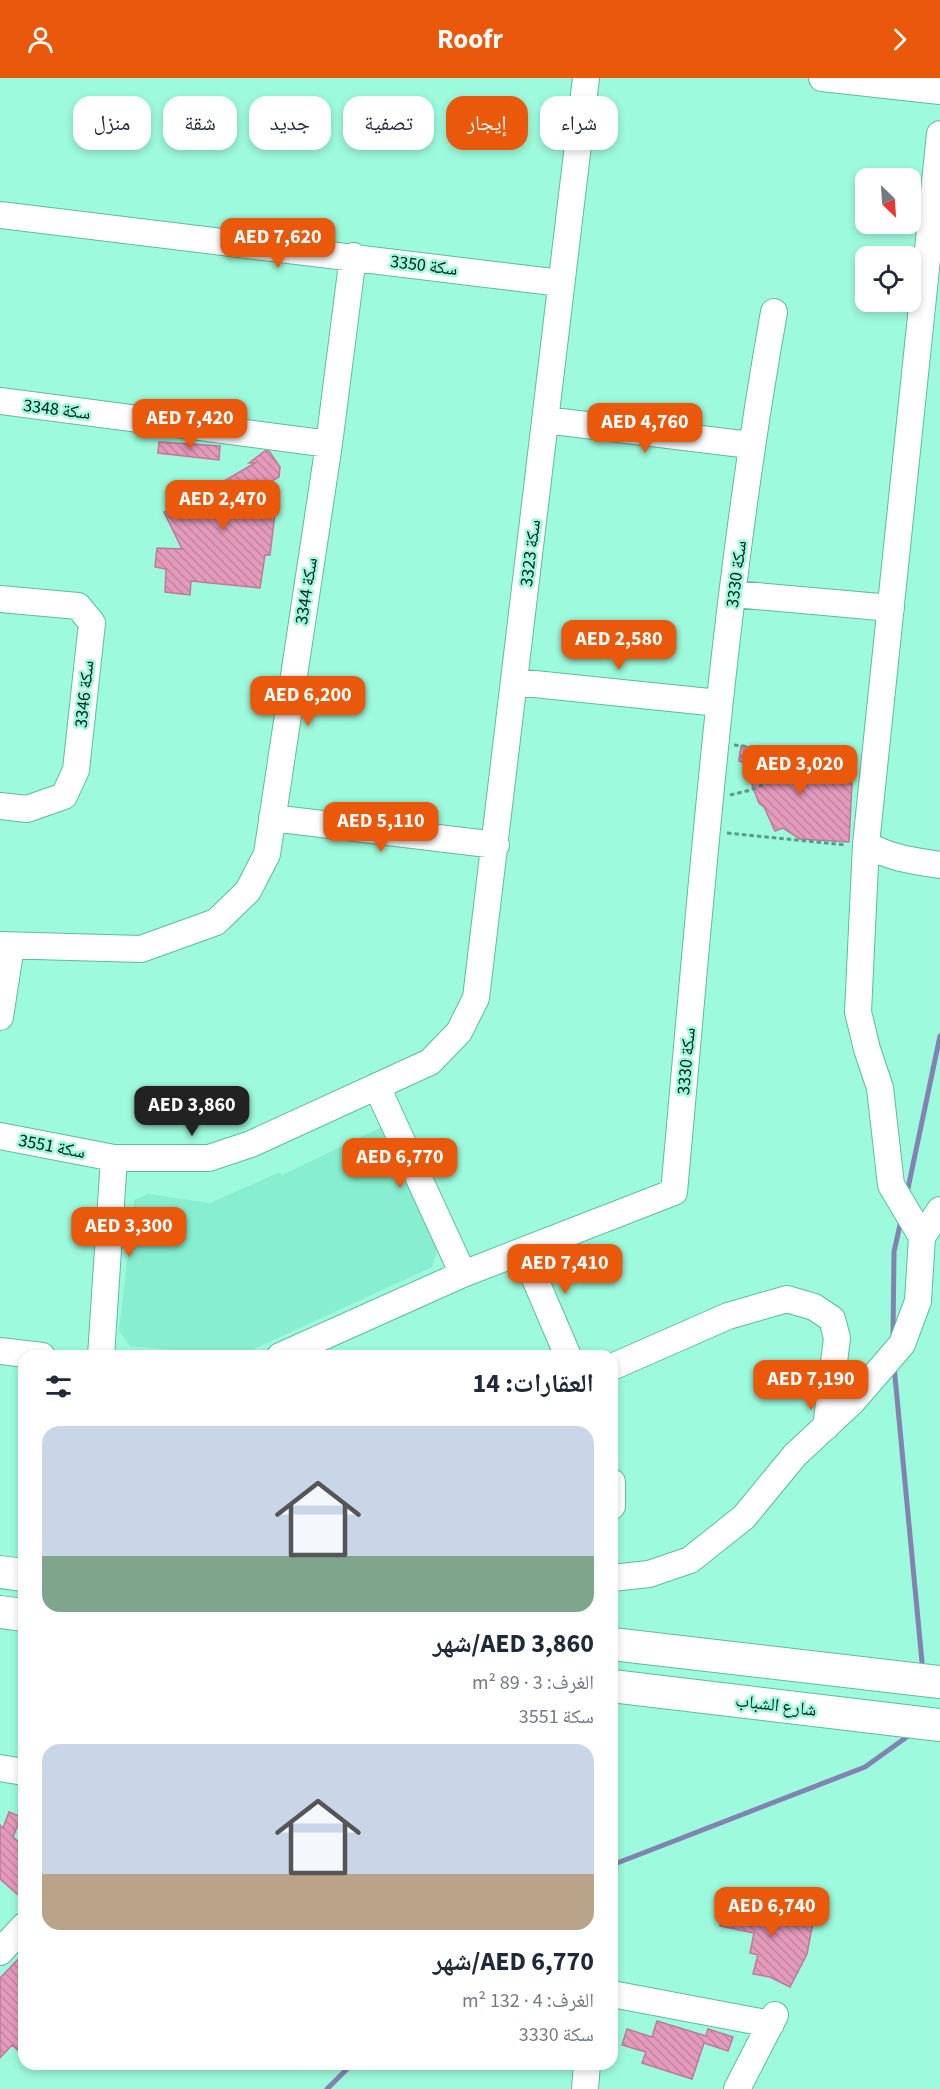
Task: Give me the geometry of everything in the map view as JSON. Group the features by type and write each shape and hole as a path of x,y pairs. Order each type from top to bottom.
{"main road":[{"path":"0,1572 18,1574"},
{"path":"0,1612 18,1614"},
{"path":"618,1645 940,1682"},
{"name":"شارع الشباب","path":"618,1687 940,1725"}],"street":[{"name":"سكة 3323","path":"377,1087 430,1062 459,1032 476,998 586,78"},
{"path":"822,78 940,91"},
{"path":"618,1577 649,1574 690,1560 744,1517 795,1455 852,1402 902,1344 918,1301 930,1279 922,1237 891,1185 880,1088 858,1012 866,844 940,134"},
{"name":"سكة 3350","path":"0,215 561,283"},
{"name":"سكة 3344","path":"0,1017 5,945 141,949 216,922 248,891 267,854 329,444 353,256"},
{"name":"سكة 3330","path":"293,1350 463,1274 674,1192 719,704 734,594 750,445 774,312"},
{"name":"سكة 3348","path":"0,401 329,444"},
{"path":"545,420 750,445"},
{"path":"734,594 891,608"},
{"name":"سكة 3346","path":"0,599 78,606 92,623 76,770 64,796 27,809 0,806"},
{"path":"514,682 719,704"},
{"path":"272,818 495,845"},
{"path":"866,844 880,852 910,861 940,865"},
{"path":"377,1087 463,1274"},
{"name":"سكة 3551","path":"0,1137 114,1158 209,1158 251,1144 377,1087"},
{"path":"102,1350 114,1158"},
{"path":"922,1237 940,1210"},
{"path":"524,1251 565,1350"},
{"path":"618,1364 728,1316 787,1299 798,1302 814,1307 832,1318 837,1338 826,1427"},
{"path":"0,1350 18,1353"},
{"path":"0,1768 18,1771"},
{"path":"0,1952 18,1932"},
{"path":"618,1995 773,2019 738,2089"},
{"path":"585,2089 587,2070"}],"path":[{"path":"715,742 876,762"},
{"path":"710,799 751,790 834,755"},
{"path":"774,780 777,784"},
{"path":"707,831 846,845 866,844"}],"shaded area":[{"path":"382,1127 438,1247 432,1267 252,1350 174,1350 130,1346 119,1331 134,1200 148,1194 210,1203 280,1172 282,1175"}],"building":[{"path":"159,442 220,446 219,460 158,453"},
{"path":"265,451 269,451 280,467 279,477 263,486 275,513 270,555 265,555 260,588 191,581 190,595 165,592 166,569 155,567 157,548 182,549 164,512 185,502 182,494 199,486 202,494 255,463 249,463"},
{"path":"741,746 802,752 799,774 819,766 826,779 852,783 849,842 800,839 783,828 775,831 752,785 755,766 739,761"},
{"path":"9,1812 18,1816 18,1824 13,1837 18,1842 18,1895 0,1879 0,1825 3,1828"},
{"path":"725,1900 814,1917 807,1954 790,1987 770,1977 753,1974 758,1955 750,1953 754,1933 720,1926"},
{"path":"18,1959 18,2050 12,2045 0,2058 0,1978"},
{"path":"657,2021 706,2036 708,2029 733,2037 728,2051 704,2043 692,2079 642,2063 646,2052 622,2045 627,2029 652,2037"}],"waterway":[{"path":"907,1193 940,1036"},
{"path":"893,1336 894,1252 901,1220"},
{"path":"894,1366 922,1662"},
{"path":"618,1863 865,1767 911,1734"},
{"path":"327,2089 346,2070"}]}
